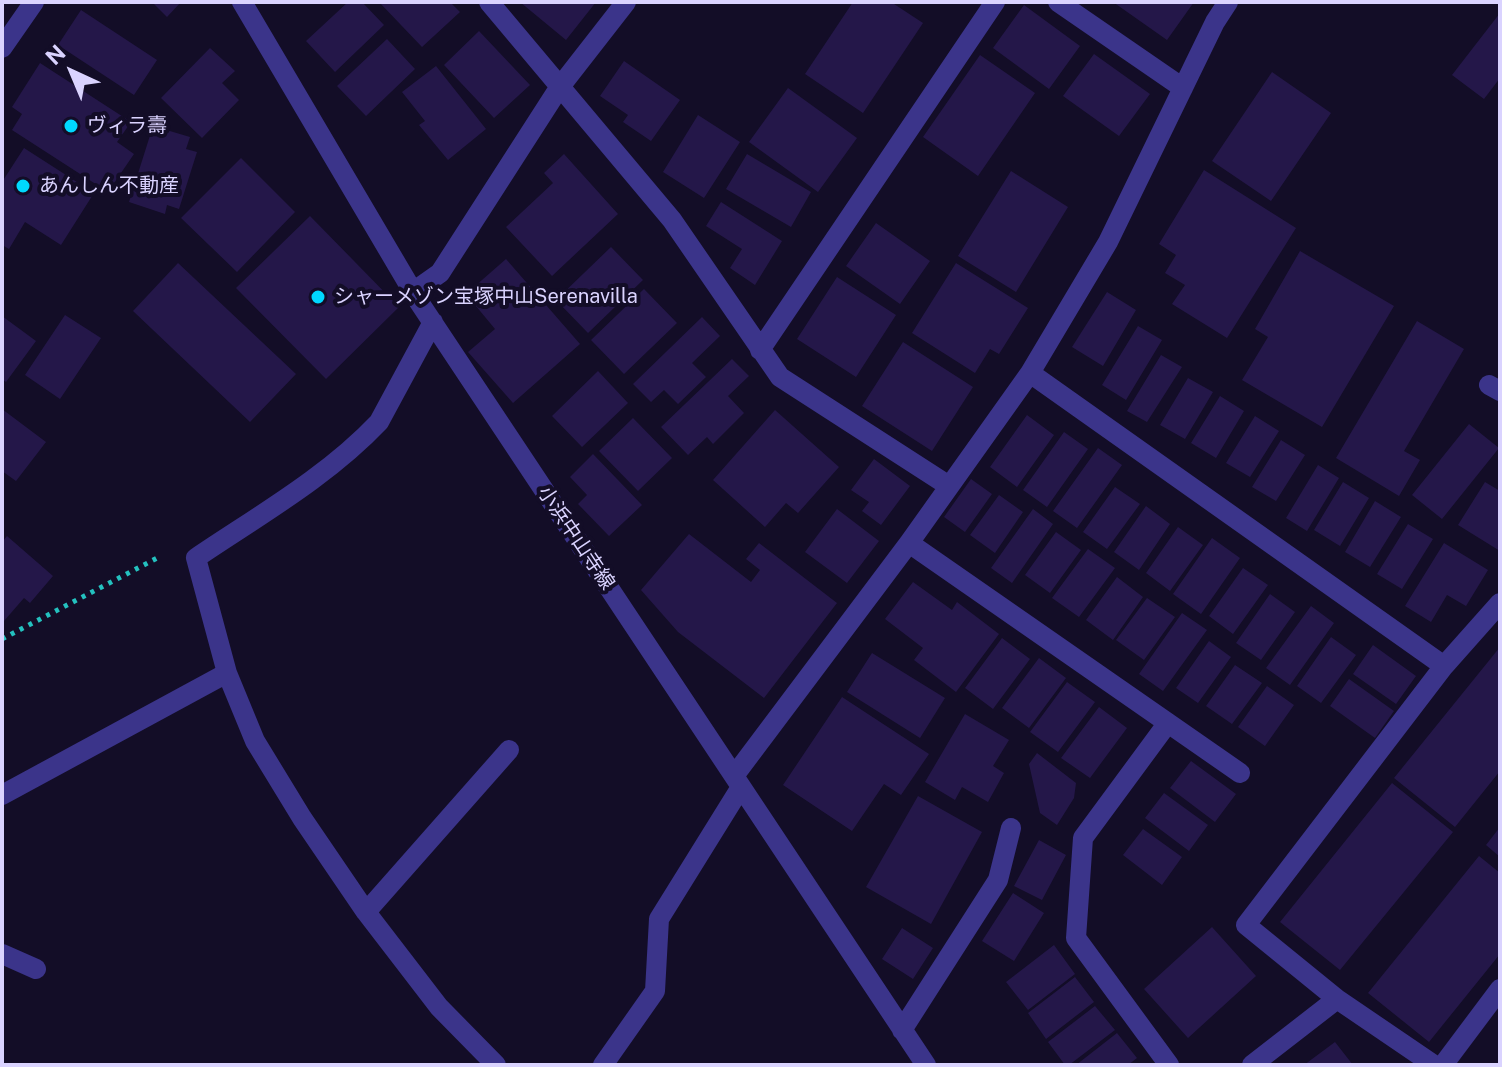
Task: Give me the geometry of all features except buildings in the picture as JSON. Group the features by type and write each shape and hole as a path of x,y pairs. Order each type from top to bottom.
{"street":[{"path":"2,48 34,2"},
{"name":"小浜中山寺線","path":"242,2 413,292 926,1065"},
{"path":"489,2 672,220 780,377 949,486"},
{"path":"413,292 440,273 559,88 626,2"},
{"path":"760,350 995,2"},
{"path":"1058,2 1183,88"},
{"path":"603,1065 655,991 659,919 737,782 1030,373 1108,242 1215,22 1228,2"},
{"path":"433,322 379,422 366,436 333,464 196,558 227,673 255,741 302,818 366,912 439,1007 496,1065"},
{"path":"1030,373 1444,666"},
{"path":"909,543 1240,773"},
{"path":"1434,1065 1337,999 1246,925 1444,666 1500,604"},
{"path":"2,795 227,673"},
{"path":"1167,724 1083,838 1076,938 1169,1065"},
{"path":"366,912 509,750"},
{"path":"902,1030 998,880 1011,828"},
{"path":"2,954 36,969"},
{"path":"1443,1065 1500,989"},
{"path":"1252,1065 1337,999"}],"path":[{"path":"2,639 167,552 196,558"}],"place":[{"name":"ヴィラ壽","path":"71,126"},
{"name":"あんしん不動産","path":"23,186"},
{"name":"シャーメゾン宝塚中山Serenavilla","path":"318,297"}]}
